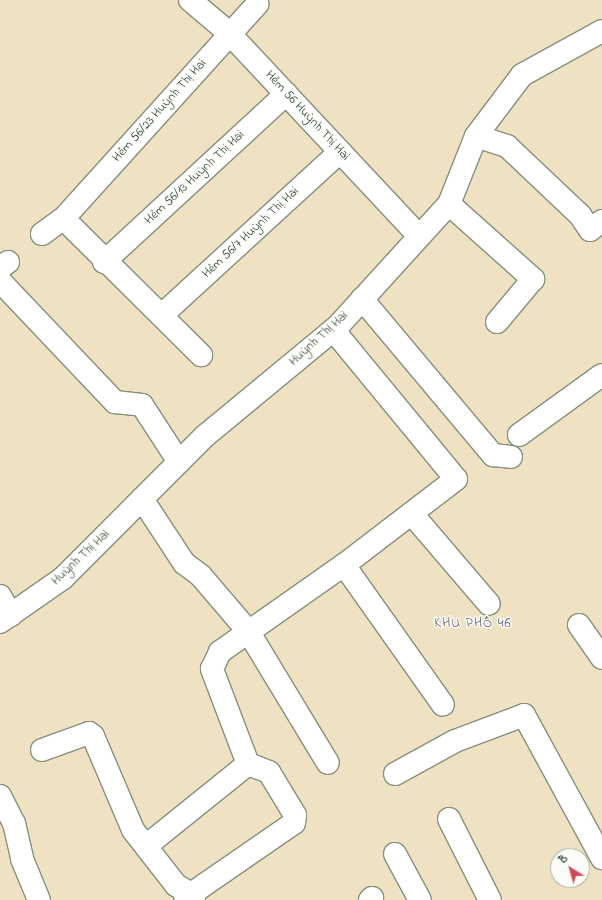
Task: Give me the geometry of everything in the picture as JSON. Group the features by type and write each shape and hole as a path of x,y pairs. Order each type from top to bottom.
{"street":[{"name":"Hẻm 56 Huỳnh Thị Hai","path":"190,0 229,33 419,236"},
{"name":"Hẻm 56/23 Huỳnh Thị Hai","path":"42,234 68,223 229,33 257,4"},
{"name":"Huỳnh Thị Hai","path":"5,618 63,578 205,436 333,330 449,204 476,136 522,75 602,31"},
{"name":"Hẻm 56/13 Huỳnh Thị Hai","path":"104,262 286,94"},
{"path":"476,136 507,146 580,215 590,230 602,221"},
{"name":"Hẻm 56/7 Huỳnh Thị Hai","path":"163,314 340,152"},
{"path":"449,204 533,279 497,322"},
{"path":"68,223 104,262 163,314 201,355"},
{"path":"3,270 116,402 142,404 179,462"},
{"path":"362,299 493,455 511,457"},
{"path":"42,750 89,732 133,830 176,885 190,898 294,823 295,815 269,772 248,764 212,669 220,652 344,564 412,514 456,479 333,330"},
{"path":"519,436 602,374"},
{"path":"142,499 184,563 201,576 248,631 328,763"},
{"path":"412,514 489,604"},
{"path":"344,564 443,705"},
{"path":"0,596 5,618"},
{"path":"579,625 602,658"},
{"path":"395,774 454,741 524,715 602,858"},
{"path":"146,846 248,764"},
{"path":"0,796 7,833 22,859 39,900"},
{"path":"450,819 490,900"},
{"path":"395,854 420,900"}],"district":[{"name":"KHU PHỐ 46","path":"473,624"}]}
